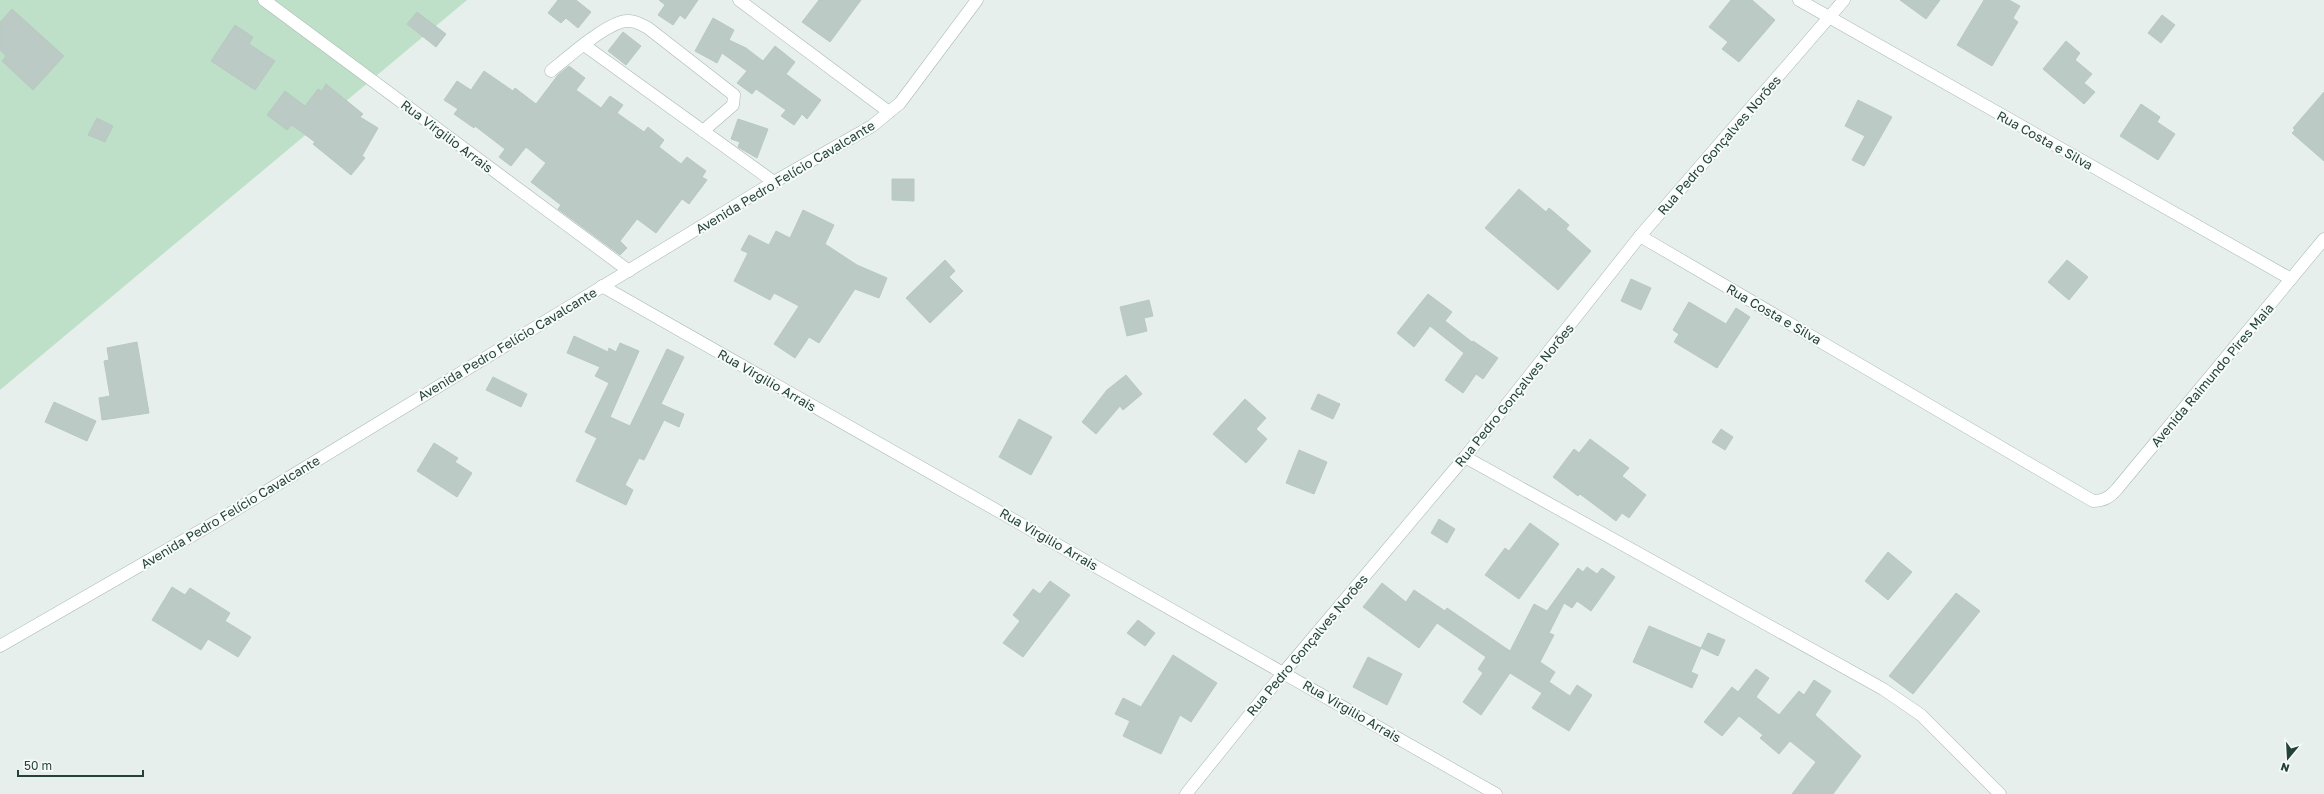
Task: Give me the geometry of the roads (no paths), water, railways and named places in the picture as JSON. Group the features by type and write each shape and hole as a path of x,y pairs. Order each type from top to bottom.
{"street":[{"name":"Rua Virgilio Arrais","path":"264,0 629,271"},
{"path":"739,0 889,112"},
{"name":"Avenida Pedro Felício Cavalcante","path":"0,646 219,520 774,182 872,126 900,103 977,0"},
{"name":"Rua Costa e Silva","path":"1799,0 1830,19 2291,279"},
{"name":"Rua Pedro Gonçalves Norões","path":"1186,794 1284,672 1465,457 1640,236 1741,118 1830,19 1844,0"},
{"path":"551,70 584,45 621,21 636,21 648,28 734,95 733,105 703,131"},
{"path":"584,45 774,182"},
{"name":"Rua Costa e Silva","path":"1640,236 2093,500"},
{"name":"Avenida Raimundo Pires Maia","path":"2093,500 2101,501 2110,497 2324,239"},
{"name":"Rua Virgilio Arrais","path":"602,286 1284,672 1496,794"},
{"path":"1465,457 1883,689 1920,715 2000,794"}]}
